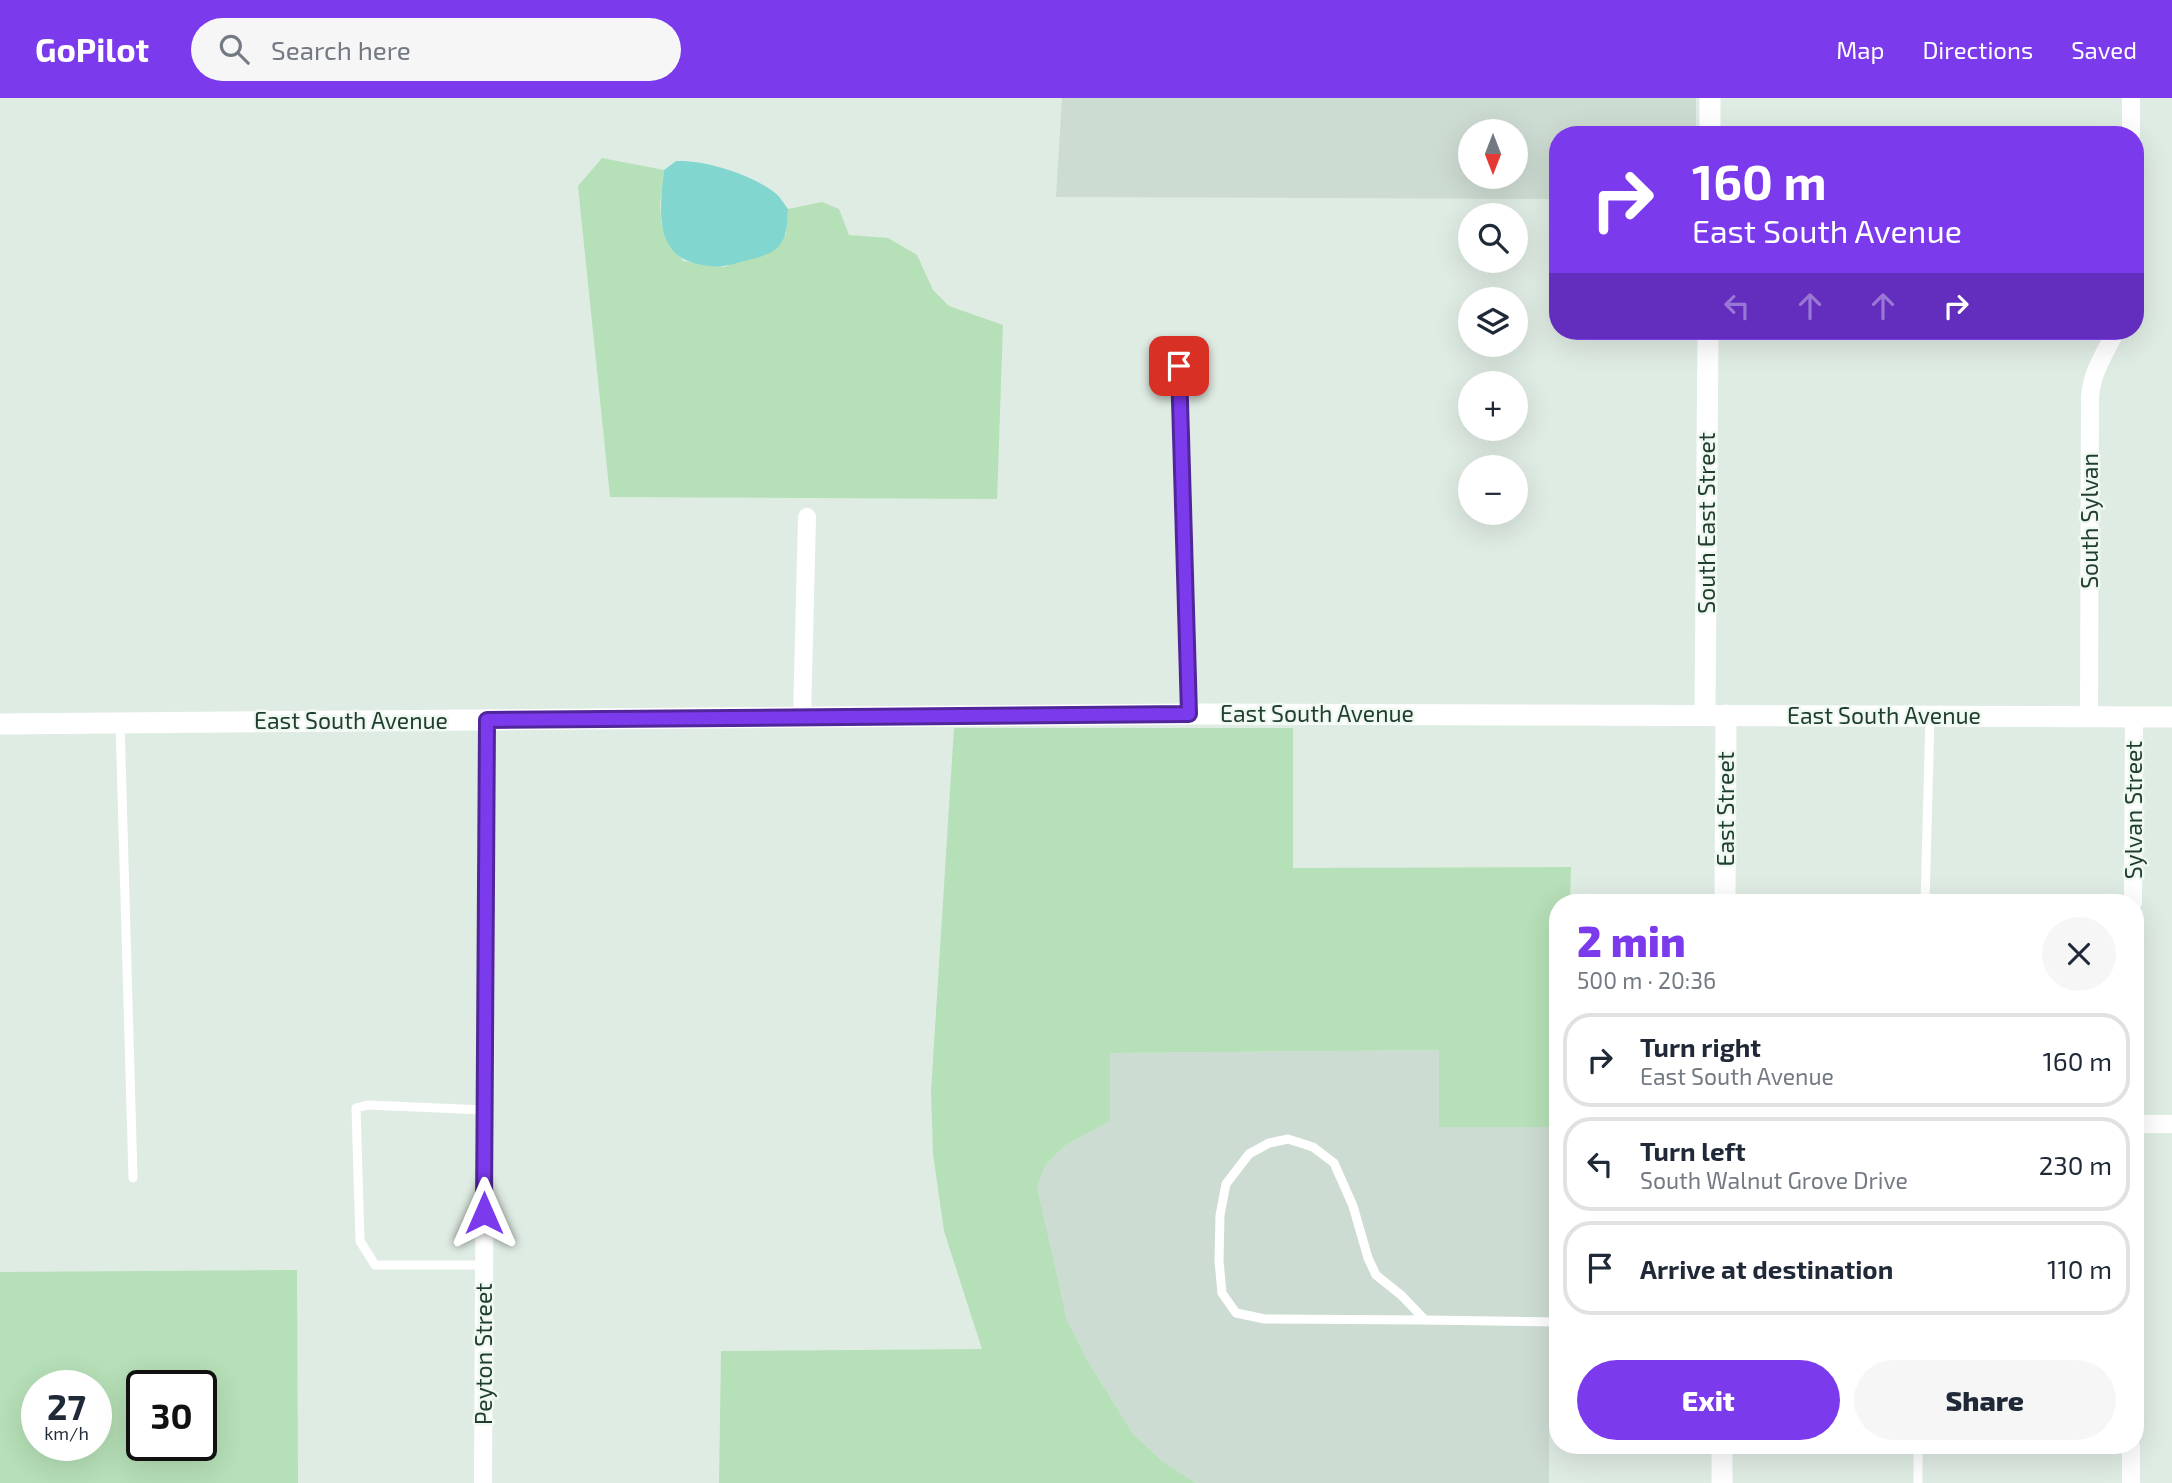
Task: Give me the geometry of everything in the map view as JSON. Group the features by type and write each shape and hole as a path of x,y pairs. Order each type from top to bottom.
{"street":[{"path":"1710,98 1710,126"},
{"path":"2131,98 2131,126"},
{"name":"South East Street","path":"1708,340 1716,715"},
{"name":"South Sylvan","path":"2089,717 2090,397 2091,382 2111,340"},
{"path":"1179,366 1189,714"},
{"path":"802,718 807,517"},
{"name":"East South Avenue","path":"0,724 1189,714 2172,717"},
{"name":"East Street","path":"1716,715 1725,894"},
{"name":"Sylvan Street","path":"2133,894 2134,717"},
{"name":"Peyton Street","path":"483,1483 487,720"},
{"path":"2144,1124 2172,1124"},
{"path":"1722,1454 1722,1483"},
{"path":"2131,1454 2131,1483"}],"lane":[{"path":"1925,894 1930,716"},
{"path":"120,723 125,986 133,1178"},
{"path":"484,1265 374,1265 360,1241 356,1108 368,1105 485,1110"},
{"path":"1425,1320 1401,1295 1376,1275 1368,1258 1353,1206 1334,1163 1313,1147 1288,1139 1269,1143 1250,1154 1226,1184 1220,1215 1219,1261 1222,1293 1236,1313 1265,1319 1549,1322"},
{"path":"1918,1454 1918,1483"}],"shaded area":[{"path":"1062,98 1696,98 1696,126 1549,126 1549,199 1056,197"},
{"path":"1440,1050 1439,1127 1549,1127 1549,1483 1196,1483 1162,1461 1133,1434 1087,1360 1067,1320 1037,1186 1046,1164 1066,1145 1110,1121 1110,1053"}],"green space":[{"path":"602,158 664,170 660,205 662,227 683,261 725,267 786,235 788,209 822,202 839,209 849,235 888,238 917,255 933,290 949,306 1003,325 997,499 610,497 578,186"},
{"path":"954,728 1293,728 1293,868 1571,867 1570,894 1549,894 1549,1127 1439,1127 1439,1050 1110,1053 1110,1121 1066,1145 1046,1164 1037,1186 1067,1320 1087,1360 1133,1434 1162,1461 1196,1483 719,1483 721,1351 982,1349 944,1231 933,1154 931,1091"},
{"path":"297,1270 298,1483 0,1483 0,1272"}],"water":[{"path":"676,161 727,169 753,179 776,194 788,209 786,230 780,245 764,255 719,266 698,264 683,259 673,251 666,240 663,227 661,199 664,170"}],"route":[{"path":"484,1213 487,720 1189,714 1179,366"}]}
